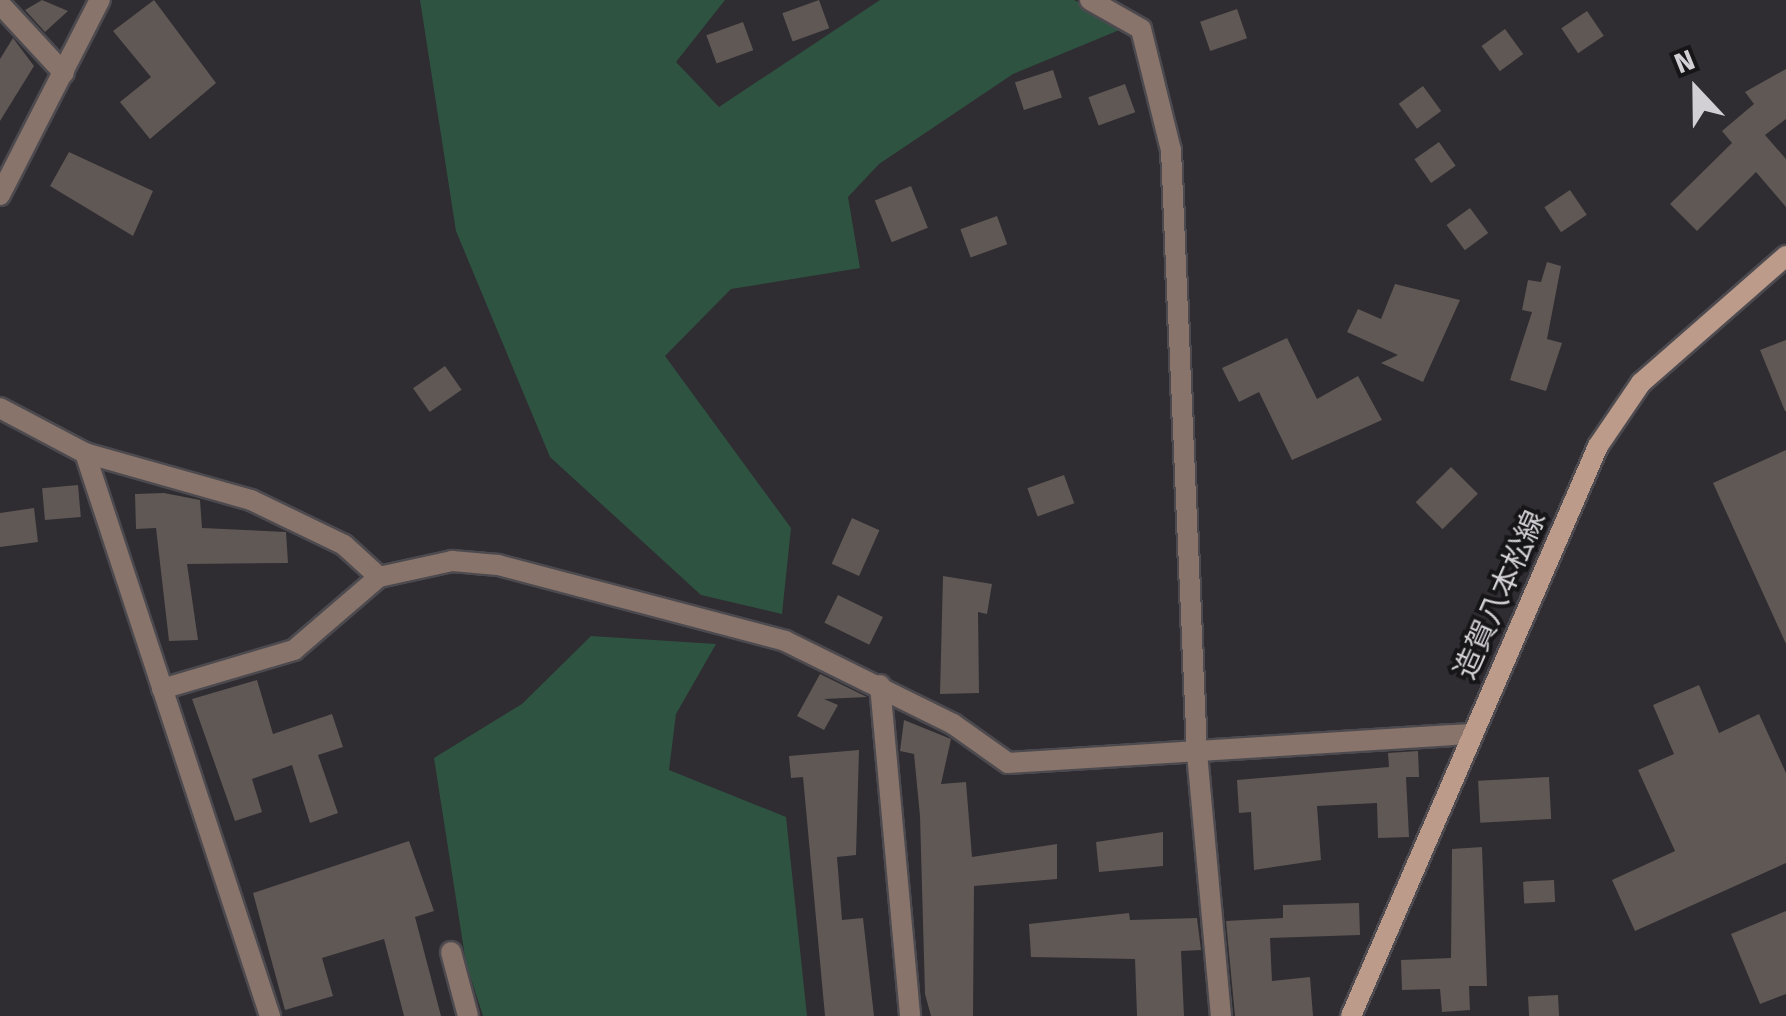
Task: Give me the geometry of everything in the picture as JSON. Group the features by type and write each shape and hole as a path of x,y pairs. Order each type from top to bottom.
{"main road":[{"name":"造賀八本松線","path":"1351,1016 1598,446 1641,382 1786,256"}],"street":[{"path":"0,195 100,0"},
{"path":"1090,0 1141,28 1165,104 1197,752 1221,1016"},
{"path":"3,14 64,73"},
{"path":"0,408 85,453 251,500 344,545 379,577"},
{"path":"85,453 270,1016"},
{"path":"162,689 294,650 379,577 452,561 498,565 785,641 880,685 1008,763 1471,734"},
{"path":"880,685 910,1016"},
{"path":"451,952 468,1016"}],"green space":[{"path":"420,0 725,0 676,62 719,107 880,0 1074,0 1129,26 1013,74 879,164 848,197 860,268 731,289 665,356 791,528 782,614 701,595 550,457 456,231"},
{"path":"591,636 716,644 676,714 669,770 786,817 807,1016 483,1016 466,963 434,758 522,704"}],"building":[{"path":"42,0 68,11 45,32 25,10"},
{"path":"154,0 216,83 150,139 120,102 151,77 113,31"},
{"path":"819,0 829,28 793,42 782,13"},
{"path":"1237,9 1247,38 1210,51 1200,22"},
{"path":"1587,11 1604,36 1578,53 1561,28"},
{"path":"743,22 753,50 717,64 706,35"},
{"path":"1505,29 1523,54 1500,71 1482,46"},
{"path":"13,38 34,66 0,121 0,59"},
{"path":"1786,69 1786,119 1765,135 1786,159 1786,207 1756,172 1697,231 1670,204 1732,143 1722,131 1754,104 1745,92"},
{"path":"1053,70 1062,98 1024,110 1015,82"},
{"path":"1125,84 1135,112 1099,126 1088,97"},
{"path":"1423,86 1441,111 1417,129 1399,104"},
{"path":"1439,142 1456,166 1431,183 1414,159"},
{"path":"69,152 153,191 133,236 50,186"},
{"path":"911,186 928,228 892,242 875,201"},
{"path":"1570,190 1587,215 1561,232 1544,207"},
{"path":"1470,208 1488,233 1465,250 1447,225"},
{"path":"997,216 1007,244 971,258 960,229"},
{"path":"1547,262 1561,266 1547,339 1562,343 1546,391 1510,380 1532,312 1522,310 1528,280 1541,282"},
{"path":"1395,284 1460,300 1423,382 1381,363 1398,355 1347,332 1358,309 1381,319"},
{"path":"1287,338 1317,399 1358,376 1382,420 1292,460 1259,392 1239,402 1222,368"},
{"path":"1786,340 1786,411 1785,411 1760,350"},
{"path":"445,366 462,390 430,412 413,388"},
{"path":"1786,450 1786,644 1713,483"},
{"path":"1451,467 1478,494 1443,529 1416,502"},
{"path":"1064,475 1074,503 1038,517 1027,488"},
{"path":"78,485 81,517 45,520 42,488"},
{"path":"164,493 200,500 202,528 286,532 288,563 187,564 198,640 169,641 156,528 136,529 135,494"},
{"path":"34,508 38,542 0,547 0,513"},
{"path":"852,518 879,530 859,576 832,564"},
{"path":"943,576 992,584 987,614 978,612 979,693 940,694"},
{"path":"838,595 883,617 869,645 824,623"},
{"path":"820,674 867,697 824,699 838,705 824,730 797,716"},
{"path":"257,680 273,734 332,714 343,747 318,755 338,813 310,823 292,765 252,779 262,812 235,821 192,699"},
{"path":"1699,685 1719,733 1759,714 1786,773 1786,863 1635,931 1612,880 1675,851 1638,770 1674,754 1653,705"},
{"path":"904,720 951,739 941,784 966,782 972,857 1057,844 1057,879 974,886 973,1016 931,1016 925,994 920,816 914,754 900,751"},
{"path":"859,750 856,855 837,857 842,920 863,918 874,1016 825,1016 803,777 791,778 789,756"},
{"path":"1418,751 1419,777 1406,777 1409,837 1378,838 1377,803 1317,806 1321,860 1254,870 1251,812 1239,813 1237,780 1389,767 1388,753"},
{"path":"1549,777 1551,819 1480,823 1478,781"},
{"path":"1163,832 1163,866 1099,872 1096,842"},
{"path":"409,841 434,911 415,917 441,1016 404,1016 384,939 322,958 333,996 285,1010 253,893"},
{"path":"1482,847 1487,986 1469,986 1470,1010 1442,1012 1440,989 1402,990 1401,960 1451,958 1452,849"},
{"path":"1554,880 1555,902 1524,904 1523,882"},
{"path":"1359,903 1360,935 1270,938 1272,981 1310,977 1313,1016 1235,1016 1226,921 1283,918 1283,905"},
{"path":"1786,911 1786,994 1760,1004 1731,934"},
{"path":"1129,913 1130,920 1197,918 1201,950 1181,951 1184,1016 1137,1016 1135,959 1031,957 1029,924"},
{"path":"1558,995 1559,1016 1529,1016 1528,997"}]}
